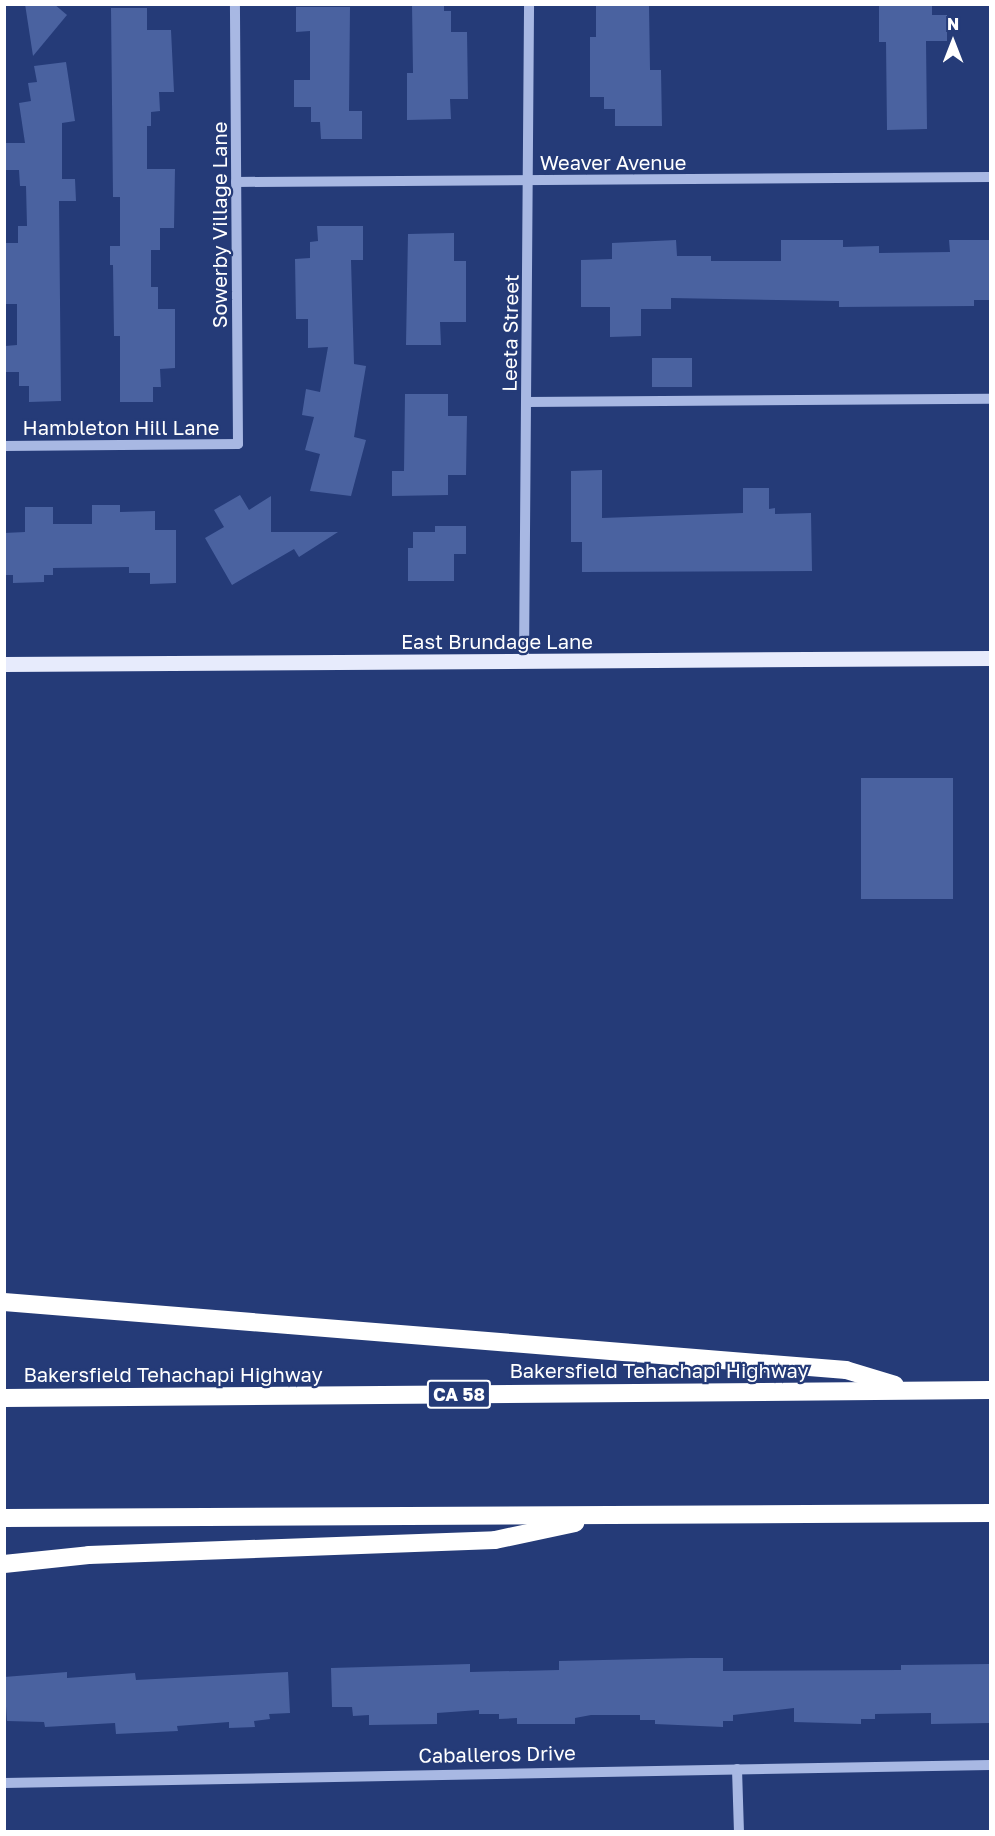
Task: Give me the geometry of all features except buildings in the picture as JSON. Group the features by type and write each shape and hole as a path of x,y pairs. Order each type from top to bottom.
{"highway":[{"path":"4,1302 846,1370 914,1390"},
{"name":"Bakersfield Tehachapi Highway","path":"4,1398 990,1390"},
{"path":"4,1518 990,1513"},
{"path":"4,1564 89,1555 495,1540 612,1515"}],"main road":[{"name":"East Brundage Lane","path":"4,664 990,658"}],"street":[{"name":"Sowerby Village Lane","path":"235,4 238,444"},
{"name":"Leeta Street","path":"524,662 529,4"},
{"name":"Weaver Avenue","path":"236,182 990,177"},
{"path":"527,402 990,399"},
{"name":"Hambleton Hill Lane","path":"4,446 238,444"},
{"name":"Caballeros Drive","path":"4,1783 990,1765"},
{"path":"737,1769 739,1832"}]}
